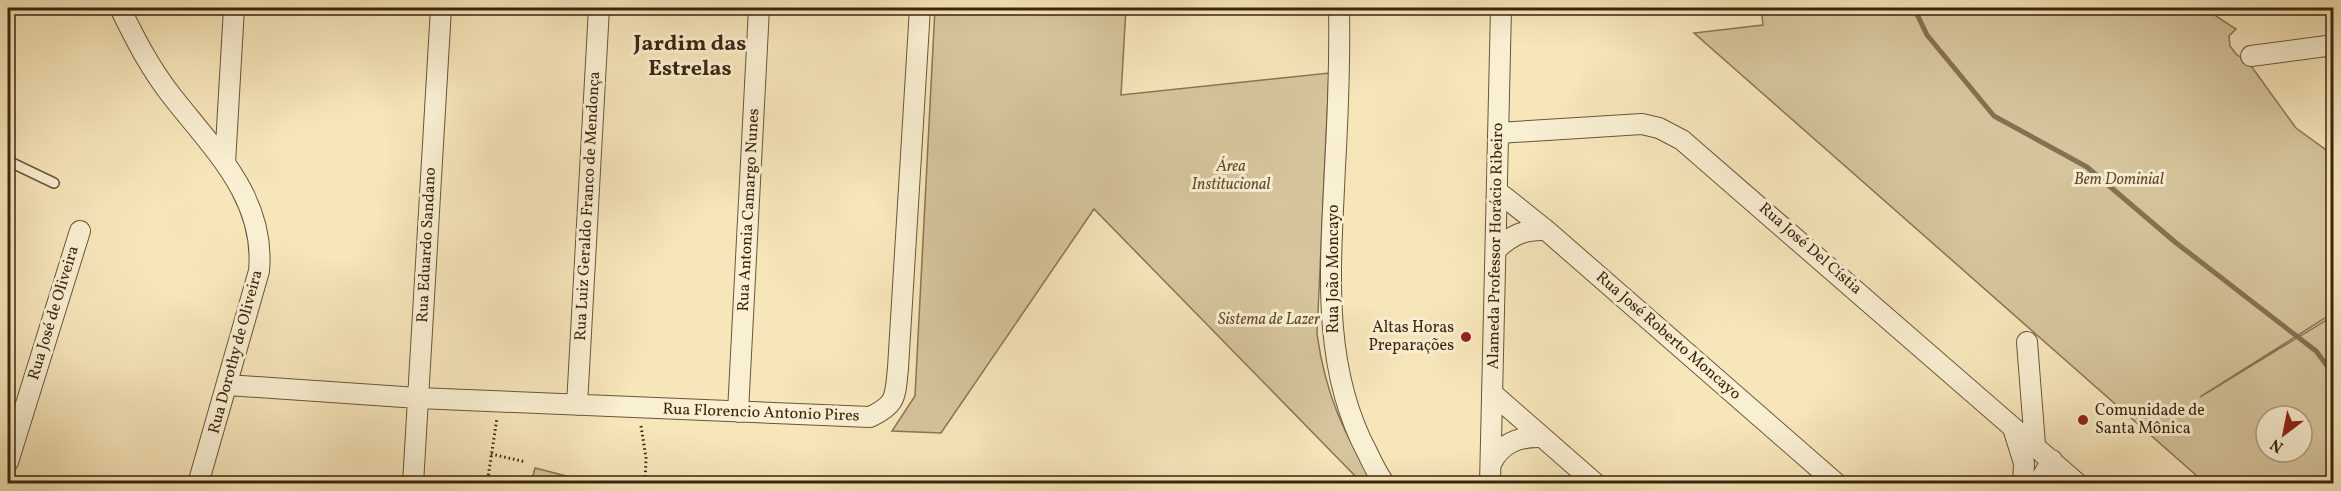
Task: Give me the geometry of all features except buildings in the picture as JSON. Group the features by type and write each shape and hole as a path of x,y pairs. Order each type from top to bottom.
{"street":[{"name":"Rua Dorothy de Oliveira","path":"120,8 142,54 225,163 258,226 261,250 260,271 198,483"},
{"path":"225,163 234,8"},
{"name":"Rua Eduardo Sandano","path":"413,483 441,8"},
{"name":"Rua Luiz Geraldo Franco de Mendonça","path":"577,405 599,8"},
{"name":"Rua Antonia Camargo Nunes","path":"738,412 759,8"},
{"name":"Rua Florencio Antonio Pires","path":"228,385 418,398 870,417 888,408 896,393 920,8"},
{"name":"Rua João Moncayo","path":"1338,8 1340,72 1330,267 1331,326 1345,401 1358,436 1384,483"},
{"name":"Alameda Professor Horácio Ribeiro","path":"1490,483 1501,8"},
{"path":"2251,56 2334,45"},
{"name":"Rua José Del Cístia","path":"1498,133 1642,124 1659,128 1682,140 2078,483"},
{"name":"Rua José Roberto Moncayo","path":"1497,191 1546,230 1837,483"},
{"path":"1496,250 1506,240 1520,233 1546,230"},
{"name":"Rua José de Oliveira","path":"8,462 80,231"},
{"path":"2027,342 2029,394 2035,445"},
{"path":"1492,393 1596,483"},
{"path":"1992,408 2010,406 2029,394"},
{"path":"2023,483 2024,463 2013,426 2029,394"},
{"path":"1491,464 1497,452 1504,446 1529,436 1542,437"},
{"path":"2038,483 2052,460"}],"lane":[{"path":"8,161 54,183"}],"path":[{"path":"487,483 498,415"},
{"path":"636,423 641,427 644,436 645,483"},
{"path":"491,453 526,462"}],"green space":[{"path":"935,8 1126,8 1121,95 1329,73 1317,334 1325,375 1337,412 1354,448 1376,483 1362,483 1094,209 941,433 892,431 915,396"},
{"name":"Bem Dominial","path":"1761,8 2204,8 2236,29 2229,36 2230,46 2236,54 2249,63 2296,128 2333,155 2333,313 2200,397 2333,316 2333,483 2205,483 1694,33 1763,25"},
{"path":"535,468 594,483 531,483"}],"waterway":[{"path":"1914,8 1927,35 1994,116 2087,167 2175,242 2316,351 2334,375"}],"place":[{"name":"Altas Horas Preparações","path":"1466,337"},
{"name":"Comunidade de Santa Mônica","path":"2083,420"}],"district":[{"name":"Jardim das Estrelas","path":"690,56"}],"park label":[{"name":"Área Institucional","path":"1231,176"},
{"name":"Sistema de Lazer","path":"1269,320"}]}
